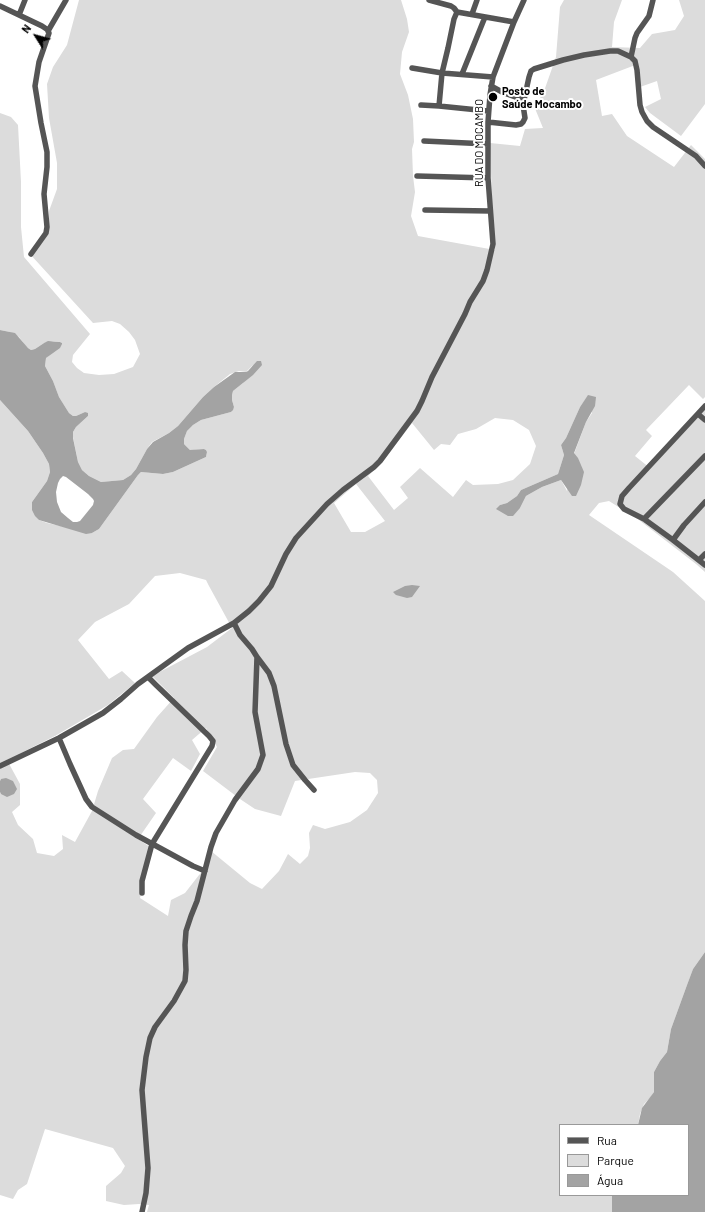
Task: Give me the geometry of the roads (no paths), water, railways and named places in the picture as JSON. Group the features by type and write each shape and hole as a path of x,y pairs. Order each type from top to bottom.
{"street":[{"path":"19,15 25,0"},
{"path":"31,254 46,232 47,225 44,194 47,152 35,86 39,64 49,35 48,31 66,0"},
{"path":"429,0 451,6 457,12 514,22"},
{"path":"472,14 477,0"},
{"name":"RUA DO MOCAMBO","path":"0,766 59,738 103,713 148,677 188,648 234,623 268,591 275,580 286,554 296,538 332,500 380,461 416,411 470,302 483,281 487,270 492,244 488,178 488,111 491,86 514,22 524,0"},
{"path":"631,57 636,36 649,16 653,0"},
{"path":"0,6 42,26 48,31"},
{"path":"439,106 442,72 454,19 457,12"},
{"path":"462,74 485,17"},
{"path":"488,122 516,125 521,124 525,118 523,105 529,77 531,71 534,69 563,60 610,51 618,52 634,59 636,65 640,109 647,121 653,127 696,156 705,166"},
{"path":"412,68 493,77"},
{"path":"491,86 504,93 524,100"},
{"path":"421,105 488,111"},
{"path":"424,141 488,144"},
{"path":"417,176 488,178"},
{"path":"425,210 490,211"},
{"path":"705,406 622,496 620,504 622,508 644,519 673,540 705,566"},
{"path":"698,414 705,420"},
{"path":"644,519 705,456"},
{"path":"673,540 684,525 705,502"},
{"path":"699,560 705,554"},
{"path":"234,623 240,635 269,673 274,686 286,744 293,765 314,790"},
{"path":"142,1212 148,1177 142,1095 146,1057 153,1030 174,1001 185,981 186,931 197,901 216,832 235,800 258,769 262,758 262,745 255,712 257,657"},
{"path":"142,893 142,881 152,844 212,746 213,741 148,677"},
{"path":"59,738 90,805 152,844 205,871"}],"water":[{"path":"0,330 15,333 31,350 48,341 62,343 60,348 46,358 45,366 59,397 69,413 76,416 85,412 88,413 88,416 76,427 73,432 78,462 82,470 89,476 101,482 123,480 131,475 136,469 147,449 153,442 178,426 203,397 214,387 235,372 248,371 257,361 261,361 262,365 253,375 233,391 232,400 234,407 231,412 201,420 187,431 184,444 190,450 206,450 206,457 173,472 163,474 141,472 99,529 92,533 86,534 39,520 35,516 32,510 32,502 47,481 50,472 49,464 28,431 0,400","holes":["63,476 88,494 94,501 93,505 80,521 77,522 73,522 61,512 57,502 56,492 58,483"]},
{"path":"588,395 596,397 595,406 586,422 574,453 578,458 584,472 581,485 576,496 572,496 561,480 542,487 526,496 520,508 513,516 508,516 496,509 500,505 507,503 517,496 521,490 558,474 564,455 561,445 566,438 580,407"},
{"path":"405,586 420,586 412,597 407,598 396,595 393,592"},
{"path":"6,778 13,781 17,789 14,794 7,797 0,792 0,781 1,779"},
{"path":"705,952 705,1212 612,1212 612,1196 689,1196 689,1124 638,1124 642,1108 654,1092 654,1072 667,1052 671,1029 693,969"}],"place":[{"name":"Posto de Saúde Mocambo","path":"493,97"}]}
